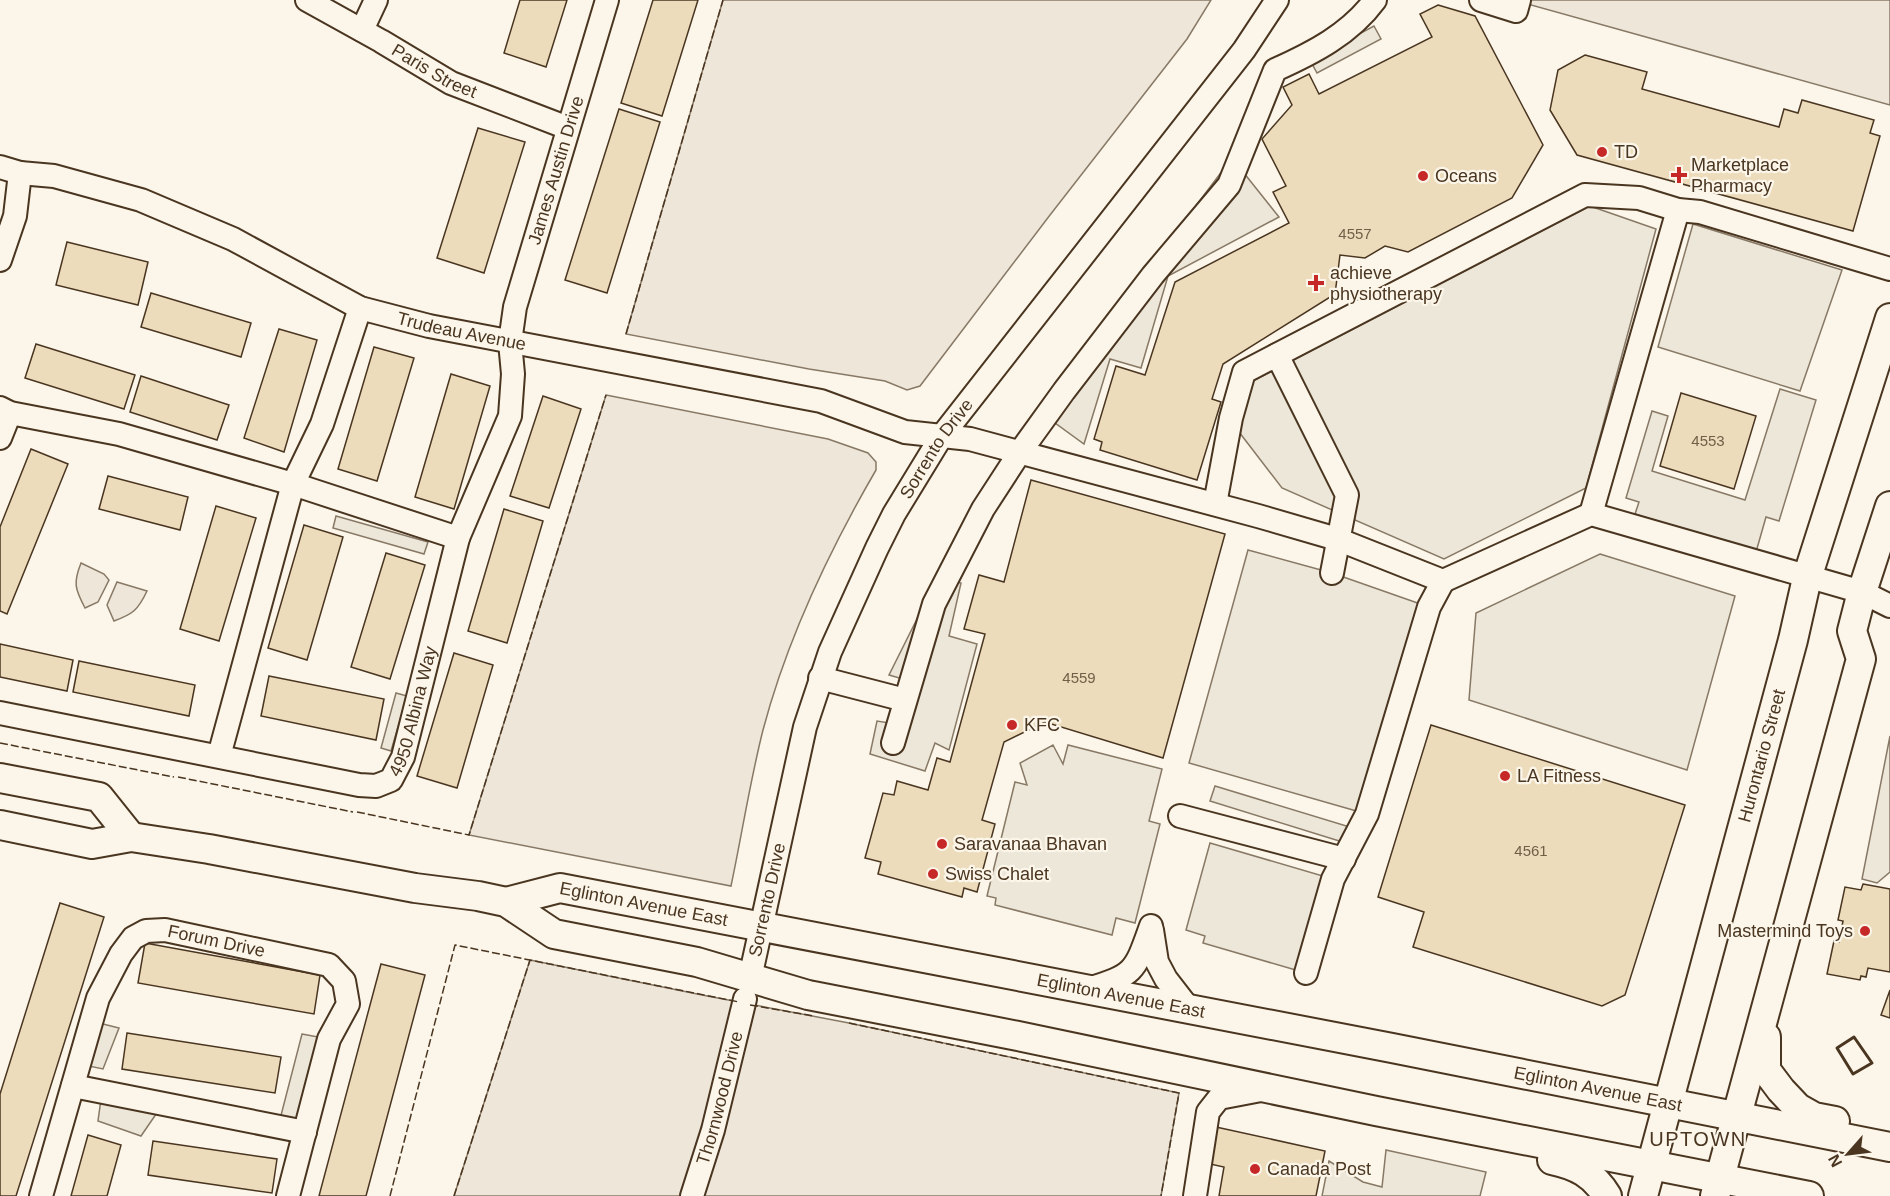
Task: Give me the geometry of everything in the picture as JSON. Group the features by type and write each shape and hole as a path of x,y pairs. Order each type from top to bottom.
{"main road":[{"name":"Hurontario Street","path":"1643,1196 1790,651 1807,578 1890,318"},
{"path":"1718,1187 1861,659 1852,631 1890,506"},
{"path":"0,778 99,797 131,837"},
{"name":"Eglinton Avenue East","path":"0,825 92,844 131,837 209,849 415,888 478,896 506,902 554,934 697,962 748,988 808,995 1018,1036 1652,1165 1718,1187 1809,1196"},
{"name":"Eglinton Avenue East","path":"506,902 560,888 1890,1147"},
{"path":"1773,985 1765,1048 1766,1070 1775,1084 1798,1108 1814,1117 1890,1131"},
{"path":"1468,1129 1494,1149 1561,1162 1587,1172 1601,1185 1607,1196"}],"street":[{"name":"Paris Street","path":"307,0 451,83 568,128"},
{"path":"362,30 376,0"},
{"name":"James Austin Drive","path":"510,342 514,307 607,0"},
{"name":"Sorrento Drive","path":"748,988 797,759 820,678 894,514 941,437 1244,50 1277,0"},
{"path":"893,742 934,604 983,509 1020,452 1153,275 1229,185 1275,70 1308,56 1349,28 1375,0"},
{"path":"1481,0 1516,11 1519,0"},
{"path":"0,260 15,216 10,170"},
{"name":"Trudeau Avenue","path":"10,170 54,176 141,200 233,239 360,308 429,326 821,401 905,432 970,439 1338,539 1443,581"},
{"path":"1215,504 1231,418 1244,372 1586,195 1639,198 1678,210 1700,212 1890,269"},
{"path":"1591,514 1678,210"},
{"path":"219,756 293,484 322,424 360,308"},
{"name":"4950 Albina Way","path":"0,713 359,785 376,786 391,780 403,757 459,538 510,416 513,374 510,342"},
{"path":"1277,355 1347,495 1332,573"},
{"path":"0,438 5,411 119,434 293,484 459,538"},
{"path":"1306,973 1333,879 1368,814 1429,608 1443,581 1591,514 1862,592 1890,606"},
{"path":"820,678 905,700"},
{"path":"1180,816 1344,858"},
{"path":"1084,990 1124,977 1139,961 1151,926 1157,962 1166,979 1190,1010"},
{"name":"Forum Drive","path":"40,1196 98,998 121,954 133,938 146,931 165,930 328,965 344,981 348,1004 329,1039 288,1196"},
{"name":"Thornwood Drive","path":"692,1196 713,1130 748,988"},
{"path":"73,1086 305,1132"},
{"path":"1195,1196 1208,1112 1219,1098 1269,1088"}],"shaded area":[{"path":"723,0 1211,0 1187,39 920,386 907,390 885,381 626,334"},
{"path":"1513,0 1890,0 1890,105"},
{"path":"1374,26 1381,39 1317,73 1310,60"},
{"path":"1232,158 1279,217 1168,276 1141,368 1110,359 1084,444 1040,412"},
{"path":"1590,206 1656,229 1586,488 1444,559 1282,488 1236,428 1249,383"},
{"path":"1693,224 1842,270 1800,391 1658,347"},
{"path":"1780,389 1816,400 1779,521 1766,517 1756,552 1635,514 1639,502 1626,498 1652,411 1668,416 1652,471 1745,500"},
{"path":"606,395 828,439 868,453 876,462 876,470 826,564 784,662 758,749 731,886 469,835"},
{"path":"336,516 428,542 424,554 333,528"},
{"path":"1248,550 1332,573 1429,607 1367,814 1189,763"},
{"path":"1600,554 1735,596 1687,770 1469,700 1476,613"},
{"path":"81,563 104,574 109,580 98,602 85,608 76,586"},
{"path":"938,577 961,583 949,636 977,644 949,750 935,743 925,771 870,754 877,721 889,723 903,679 889,675"},
{"path":"117,582 147,591 141,603 134,610 114,621 107,605"},
{"path":"396,693 407,696 391,751 381,748"},
{"path":"1890,736 1890,872 1877,883 1862,879"},
{"path":"1053,745 1063,764 1068,745 1162,769 1149,821 1160,824 1135,923 1116,918 1112,935 995,905 996,898 987,896 1015,782 1027,785 1020,763"},
{"path":"1215,786 1353,828 1349,844 1210,801"},
{"path":"1210,843 1333,879 1306,973 1203,943 1205,936 1186,930"},
{"path":"530,960 849,1023 1179,1093 1161,1196 454,1196"},
{"path":"91,1021 119,1028 103,1069 79,1064"},
{"path":"302,1034 329,1039 305,1132 278,1127"},
{"path":"102,1092 163,1104 141,1136 98,1121"},
{"path":"1386,1150 1486,1172 1480,1196 1322,1196 1329,1161 1363,1182 1382,1187"}],"building":[{"path":"520,0 567,0 546,67 504,53"},
{"path":"653,0 698,0 662,116 621,103"},
{"path":"1438,5 1475,16 1543,145 1512,198 1408,252 1385,246 1365,258 1340,255 1335,294 1223,364 1212,399 1221,402 1197,480 1100,450 1102,442 1094,439 1116,366 1145,375 1175,282 1289,223 1273,192 1286,186 1262,139 1292,105 1283,87 1309,74 1319,94 1432,37 1420,14"},
{"path":"1585,55 1647,72 1642,89 1779,127 1784,109 1798,113 1802,100 1874,120 1870,133 1880,136 1853,231 1577,155 1550,110 1558,70"},
{"path":"619,109 660,122 607,293 565,280"},
{"path":"478,128 525,142 484,273 437,258"},
{"path":"67,242 148,262 138,305 56,285"},
{"path":"151,293 251,323 241,357 141,327"},
{"path":"279,329 317,340 284,452 244,438"},
{"path":"36,344 135,375 124,409 25,378"},
{"path":"374,347 414,358 377,481 338,469"},
{"path":"451,374 490,386 454,509 415,497"},
{"path":"141,376 229,405 217,440 130,412"},
{"path":"1681,393 1756,416 1734,489 1660,466"},
{"path":"543,396 581,409 549,508 510,496"},
{"path":"31,449 68,464 7,614 0,611 0,527"},
{"path":"108,476 188,497 180,530 99,509"},
{"path":"1031,480 1225,534 1163,758 1045,722 1004,742 982,820 995,824 977,892 964,888 962,897 878,874 881,862 865,858 883,793 894,795 897,781 928,790 937,758 950,762 985,634 964,629 979,575 1004,582"},
{"path":"216,506 256,518 219,641 180,629"},
{"path":"504,509 543,521 507,643 468,631"},
{"path":"304,525 343,537 307,660 268,648"},
{"path":"386,553 425,565 390,679 351,667"},
{"path":"0,644 73,660 67,691 0,677"},
{"path":"454,653 493,665 457,788 417,776"},
{"path":"79,661 195,685 189,716 73,692"},
{"path":"269,676 384,699 376,740 261,716"},
{"path":"1431,725 1685,805 1625,995 1602,1006 1413,947 1424,912 1378,897"},
{"name":"Mastermind Toys","path":"1863,884 1890,889 1890,972 1868,968 1866,977 1861,976 1860,980 1827,974 1834,941 1839,942 1843,921 1838,920 1845,887 1861,890"},
{"path":"60,903 104,917 16,1196 0,1196 0,1094"},
{"path":"145,943 320,975 314,1014 138,983"},
{"path":"381,964 425,975 366,1196 319,1196"},
{"path":"1890,990 1890,1018 1881,1015"},
{"path":"127,1033 281,1057 275,1093 122,1069"},
{"path":"1216,1127 1325,1151 1316,1196 1219,1196 1224,1167 1210,1164"},
{"path":"88,1135 121,1145 107,1196 71,1196"},
{"path":"153,1141 277,1159 272,1193 148,1175"}],"fence":[{"path":"626,334 723,0"},
{"path":"357,812 469,835 606,395"},
{"path":"0,743 174,777"},
{"path":"178,777 353,812"},
{"path":"390,1196 455,945 739,1002"},
{"path":"454,1196 530,960"},
{"path":"750,1005 814,1016"},
{"path":"849,1023 1179,1093 1161,1196"}],"wall":[{"path":"1854,1037 1872,1063 1853,1074 1837,1048 1854,1037"}],"place":[{"name":"TD","path":"1602,152"},
{"name":"Marketplace Pharmacy","path":"1679,175"},
{"name":"Oceans","path":"1423,176"},
{"name":"achieve physiotherapy","path":"1316,283"},
{"name":"KFC","path":"1012,725"},
{"name":"LA Fitness","path":"1505,776"},
{"name":"Saravanaa Bhavan","path":"942,844"},
{"name":"Swiss Chalet","path":"933,874"},
{"name":"Mastermind Toys","path":"1865,931"},
{"name":"Canada Post","path":"1255,1169"}],"district":[{"name":"UPTOWN","path":"1698,1139"}]}
